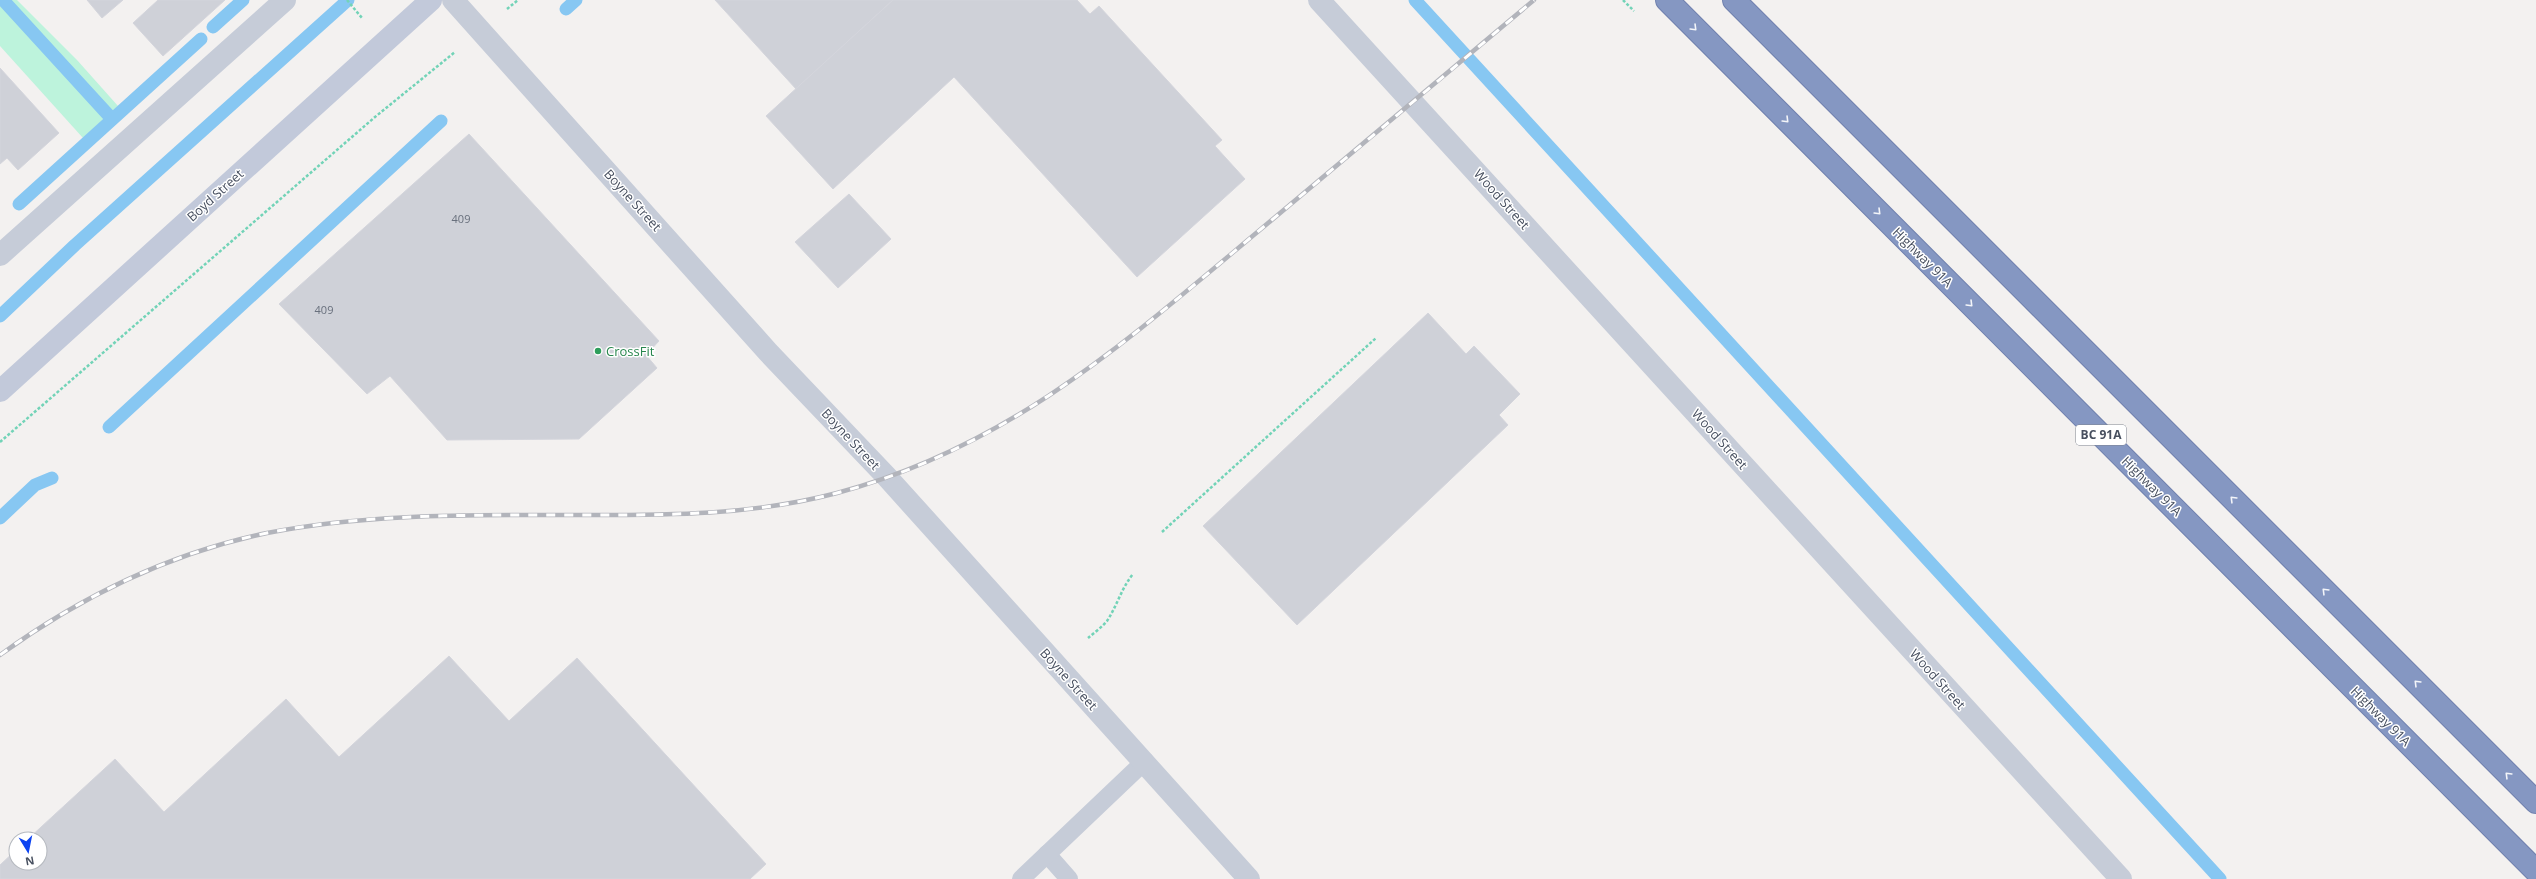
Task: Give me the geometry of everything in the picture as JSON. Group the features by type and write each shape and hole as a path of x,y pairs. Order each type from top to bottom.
{"highway":[{"name":"Highway 91A","path":"1667,0 2536,871"},
{"path":"1734,0 2536,802"}],"main road":[{"name":"Boyd Street","path":"0,391 431,0"}],"street":[{"path":"0,255 285,0"},
{"name":"Boyne Street","path":"453,0 763,346 886,477 1145,761 1249,879"},
{"name":"Wood Street","path":"1318,0 2121,879"}],"lane":[{"path":"1021,879 1145,761"},
{"path":"1047,854 1069,879"}],"path":[{"path":"347,0 359,14"},
{"path":"0,442 369,122 518,0"},
{"path":"1162,532 1376,338"},
{"path":"1088,638 1106,622 1115,607 1122,588 1133,574"}],"green space":[{"path":"0,0 17,0 77,60 118,106 83,138 0,46"}],"building":[{"path":"87,0 123,0 102,18"},
{"path":"158,0 225,0 163,56 133,23"},
{"path":"715,0 893,0 796,89"},
{"path":"893,0 1077,0 1090,14 1099,6 1222,140 1215,146 1245,179 1137,277 954,77 833,189 766,116"},
{"path":"0,68 59,133 18,170 7,158 0,164"},
{"path":"469,134 659,341 646,355 657,368 579,439 447,440 390,376 367,394 279,304"},
{"path":"849,194 891,239 838,288 795,242"},
{"path":"1428,313 1466,354 1474,346 1520,394 1499,415 1508,425 1297,625 1203,526"},
{"path":"449,656 509,721 577,658 766,864 750,879 0,879 0,865 8,858 8,871 48,871 48,831 37,831 115,759 164,812 286,699 339,757"}],"waterway":[{"path":"3,0 112,119"},
{"path":"213,27 243,0"},
{"path":"0,316 75,245 348,0"},
{"path":"566,9 576,0"},
{"path":"1415,0 2220,879"},
{"path":"19,204 201,39"},
{"path":"109,427 441,121"},
{"path":"0,518 35,485 52,478"}],"railway":[{"path":"0,655 62,614 127,580 196,552 267,533 340,522 414,517 487,515 631,515 700,513 769,507 837,493 899,473 958,448 1012,419 1064,385 1163,311 1534,0"}],"place":[{"name":"CrossFit","path":"598,351"}]}
